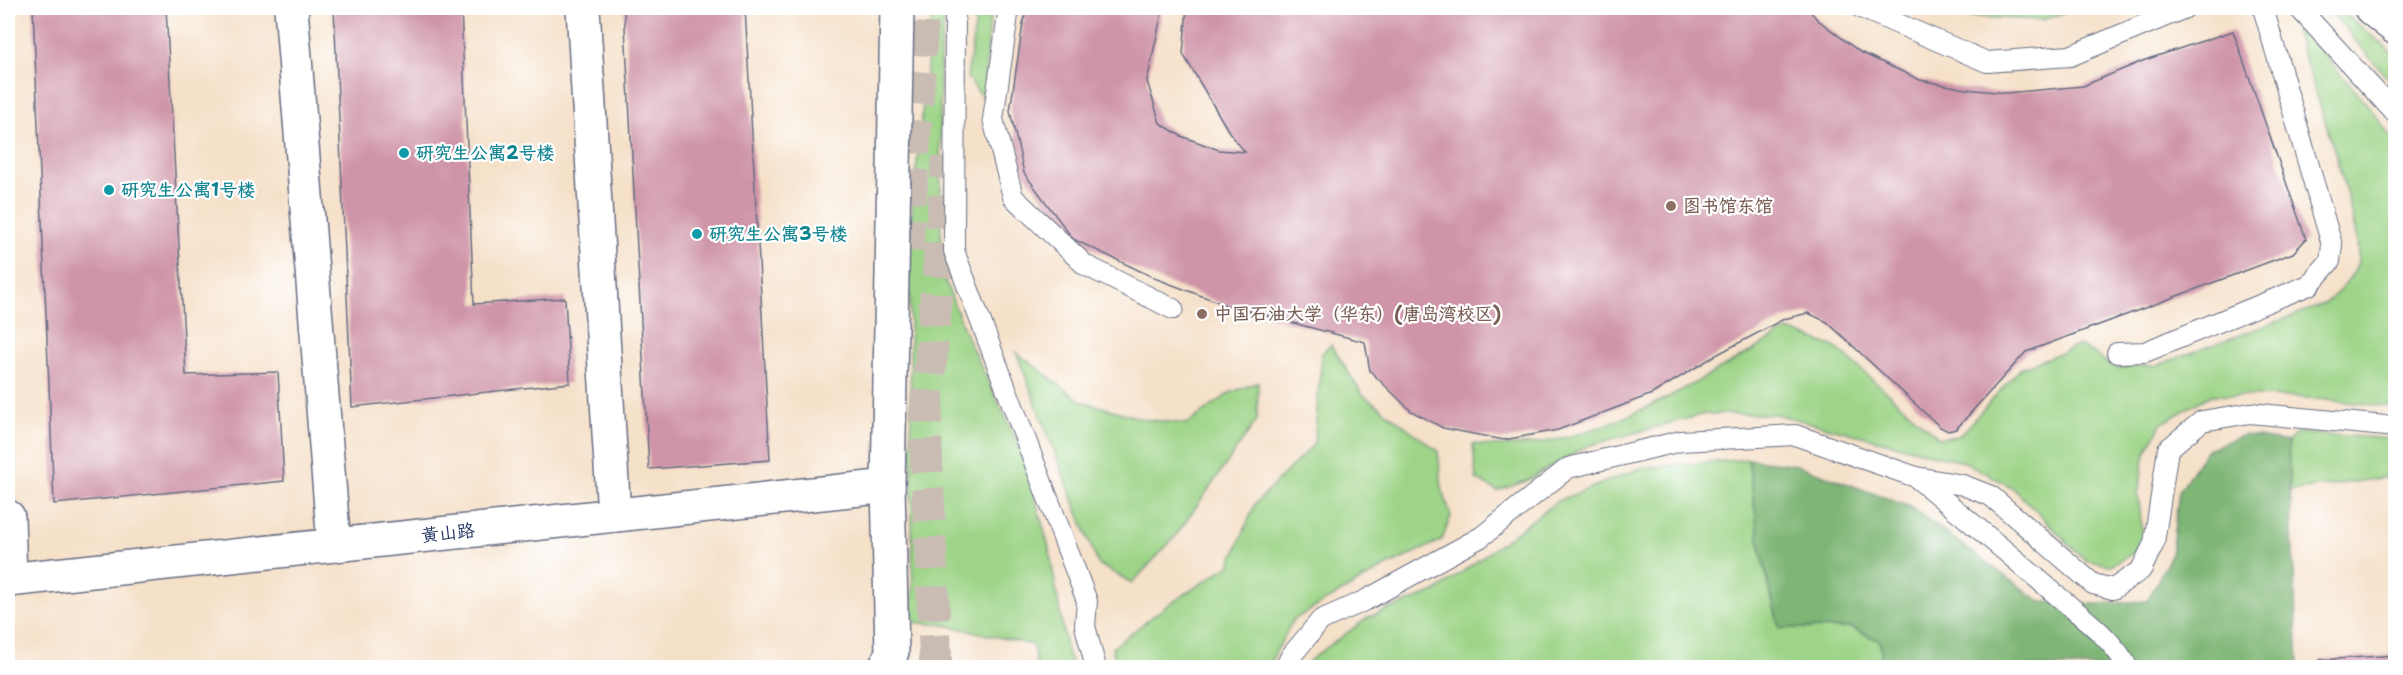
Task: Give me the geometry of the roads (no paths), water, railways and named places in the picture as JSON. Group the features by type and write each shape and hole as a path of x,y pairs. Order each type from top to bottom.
{"street":[{"path":"291,8 334,545"},
{"path":"583,8 614,515"},
{"path":"885,668 892,652 888,486 897,8"},
{"path":"2372,8 2396,28"},
{"name":"黄山路","path":"9,580 888,486"},
{"path":"8,517 9,580"}],"lane":[{"path":"955,8 954,251 1087,602 1085,626 1096,668"},
{"path":"1009,8 993,119 1013,197 1085,265 1173,309"},
{"path":"1861,8 1987,62 2070,56 2185,8"},
{"path":"2117,353 2145,352 2308,285 2330,261 2332,245 2263,8"},
{"path":"2299,8 2396,114"},
{"path":"1285,668 1291,656 1321,620 1366,600 1481,537 1568,468 1681,441 1795,435 1916,477 1964,484 1991,496 2093,584 2113,589 2141,570 2154,543 2168,449 2202,421 2250,413 2396,427"},
{"path":"1916,477 2102,634 2122,657 2128,668"}],"tunnel":[{"path":"907,251 923,8"},
{"path":"936,668 925,428 948,158"}],"place":[{"name":"研究生公寓2号楼","path":"404,153"},
{"name":"研究生公寓1号楼","path":"109,190"},
{"name":"图书馆东馆","path":"1671,206"},
{"name":"研究生公寓3号楼","path":"697,234"},
{"name":"中国石油大学（华东）(唐岛湾校区)","path":"1202,314"}]}
